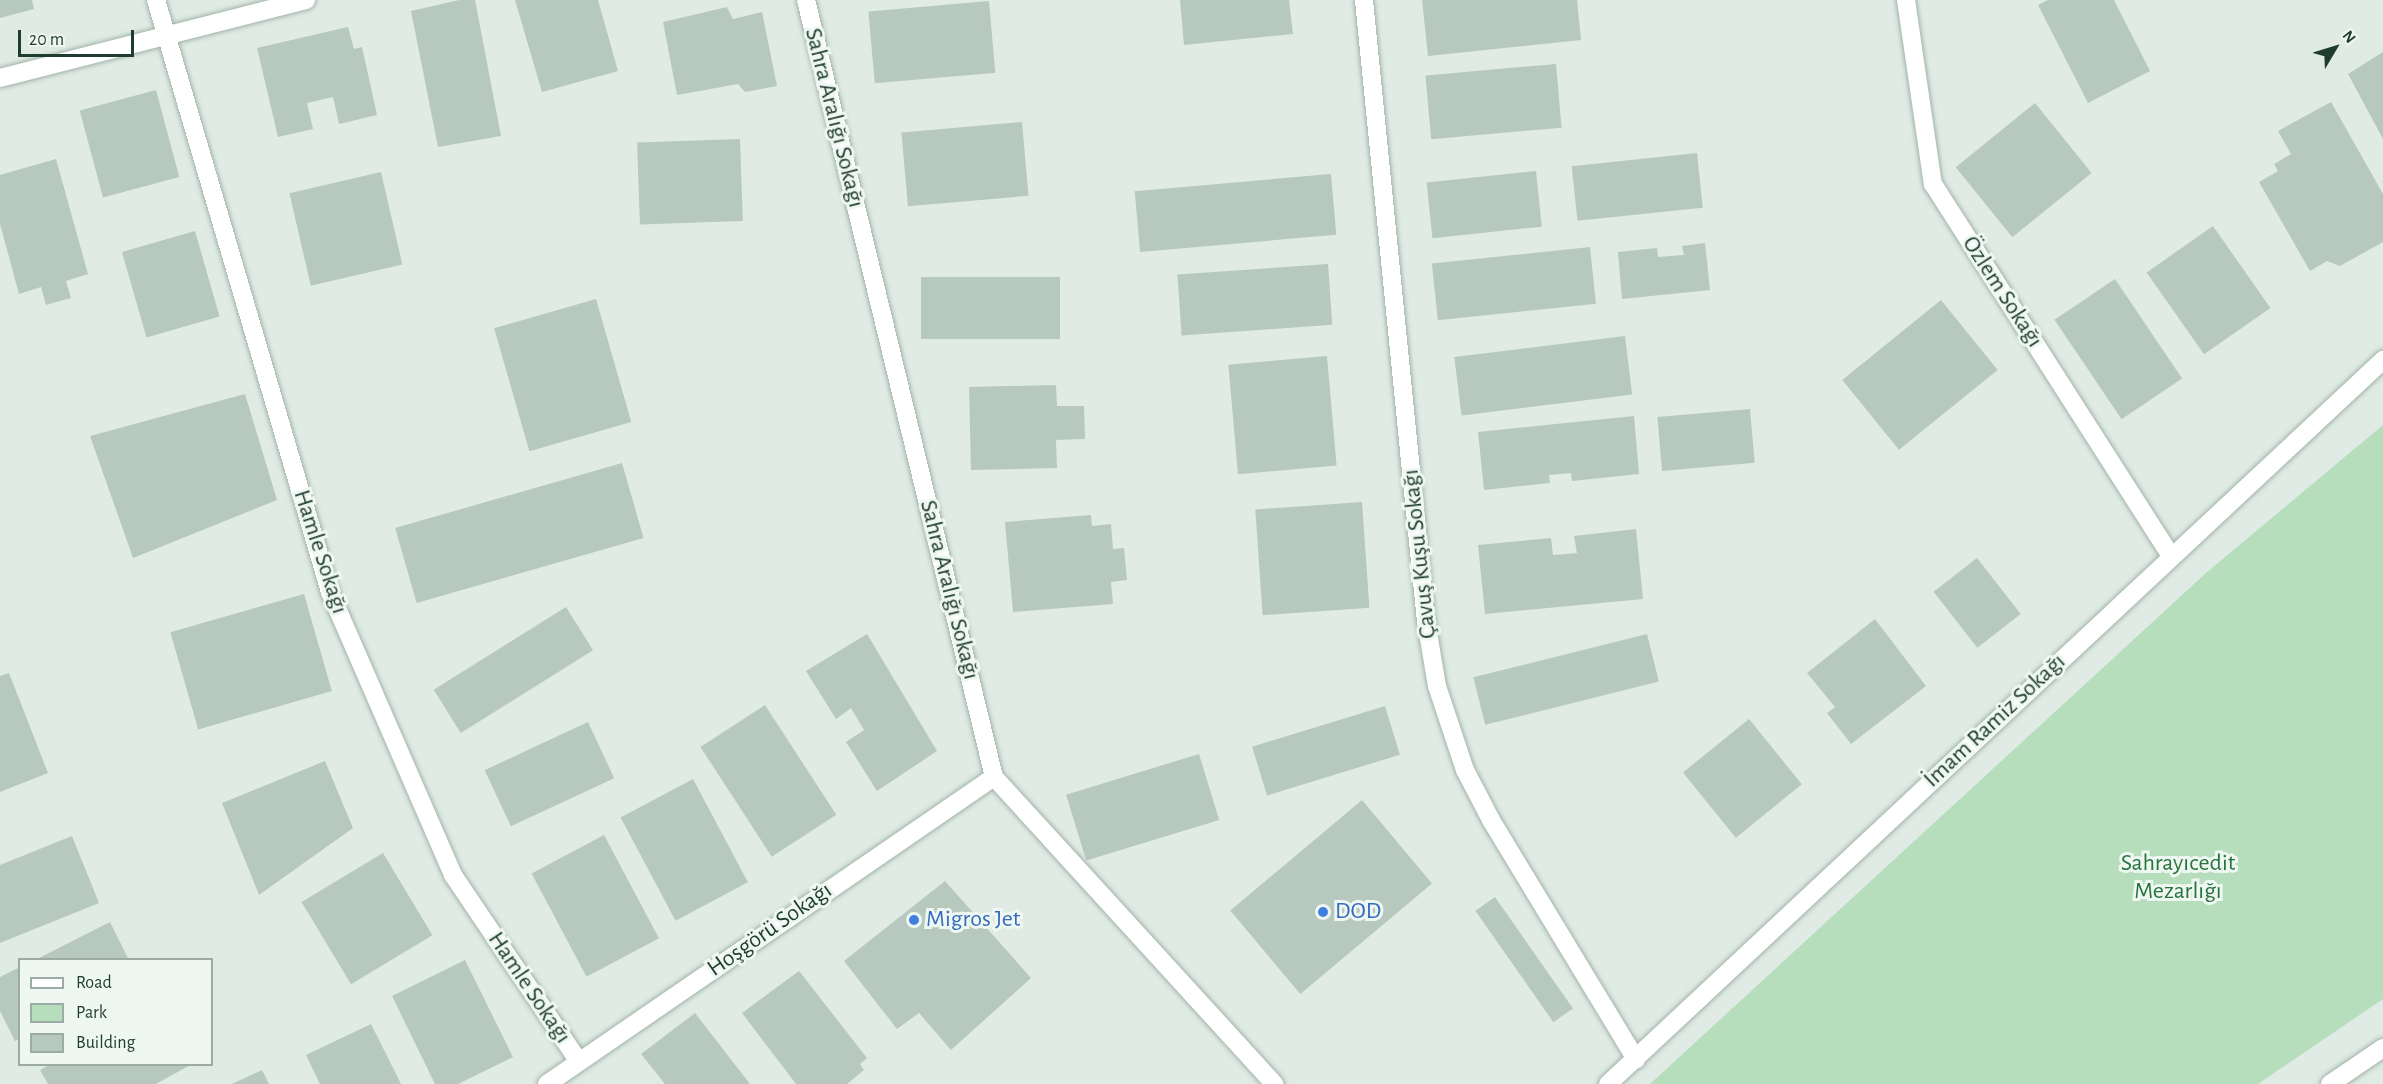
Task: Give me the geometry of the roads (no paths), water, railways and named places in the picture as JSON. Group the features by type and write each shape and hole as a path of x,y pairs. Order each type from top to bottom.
{"street":[{"name":"Hamle Sokağı","path":"156,0 164,34 330,592 453,875 579,1062"},
{"path":"0,78 164,34 306,0"},
{"name":"Sahra Aralığı Sokağı","path":"806,0 994,777 1274,1084"},
{"name":"Çavuş Kuşu Sokağı","path":"1364,0 1426,621 1437,686 1466,770 1491,820 1636,1059"},
{"name":"Özlem Sokağı","path":"1906,0 1933,184 2171,555"},
{"name":"İmam Ramiz Sokağı","path":"1608,1084 2171,555 2383,360"},
{"name":"Hoşgörü Sokağı","path":"547,1084 994,777"},
{"path":"2330,1084 2383,1048"}],"place":[{"name":"DOD","path":"1323,912"},
{"name":"Migros Jet","path":"914,920"}],"park label":[{"name":"Sahrayıcedit Mezarlığı","path":"2178,878"}]}
